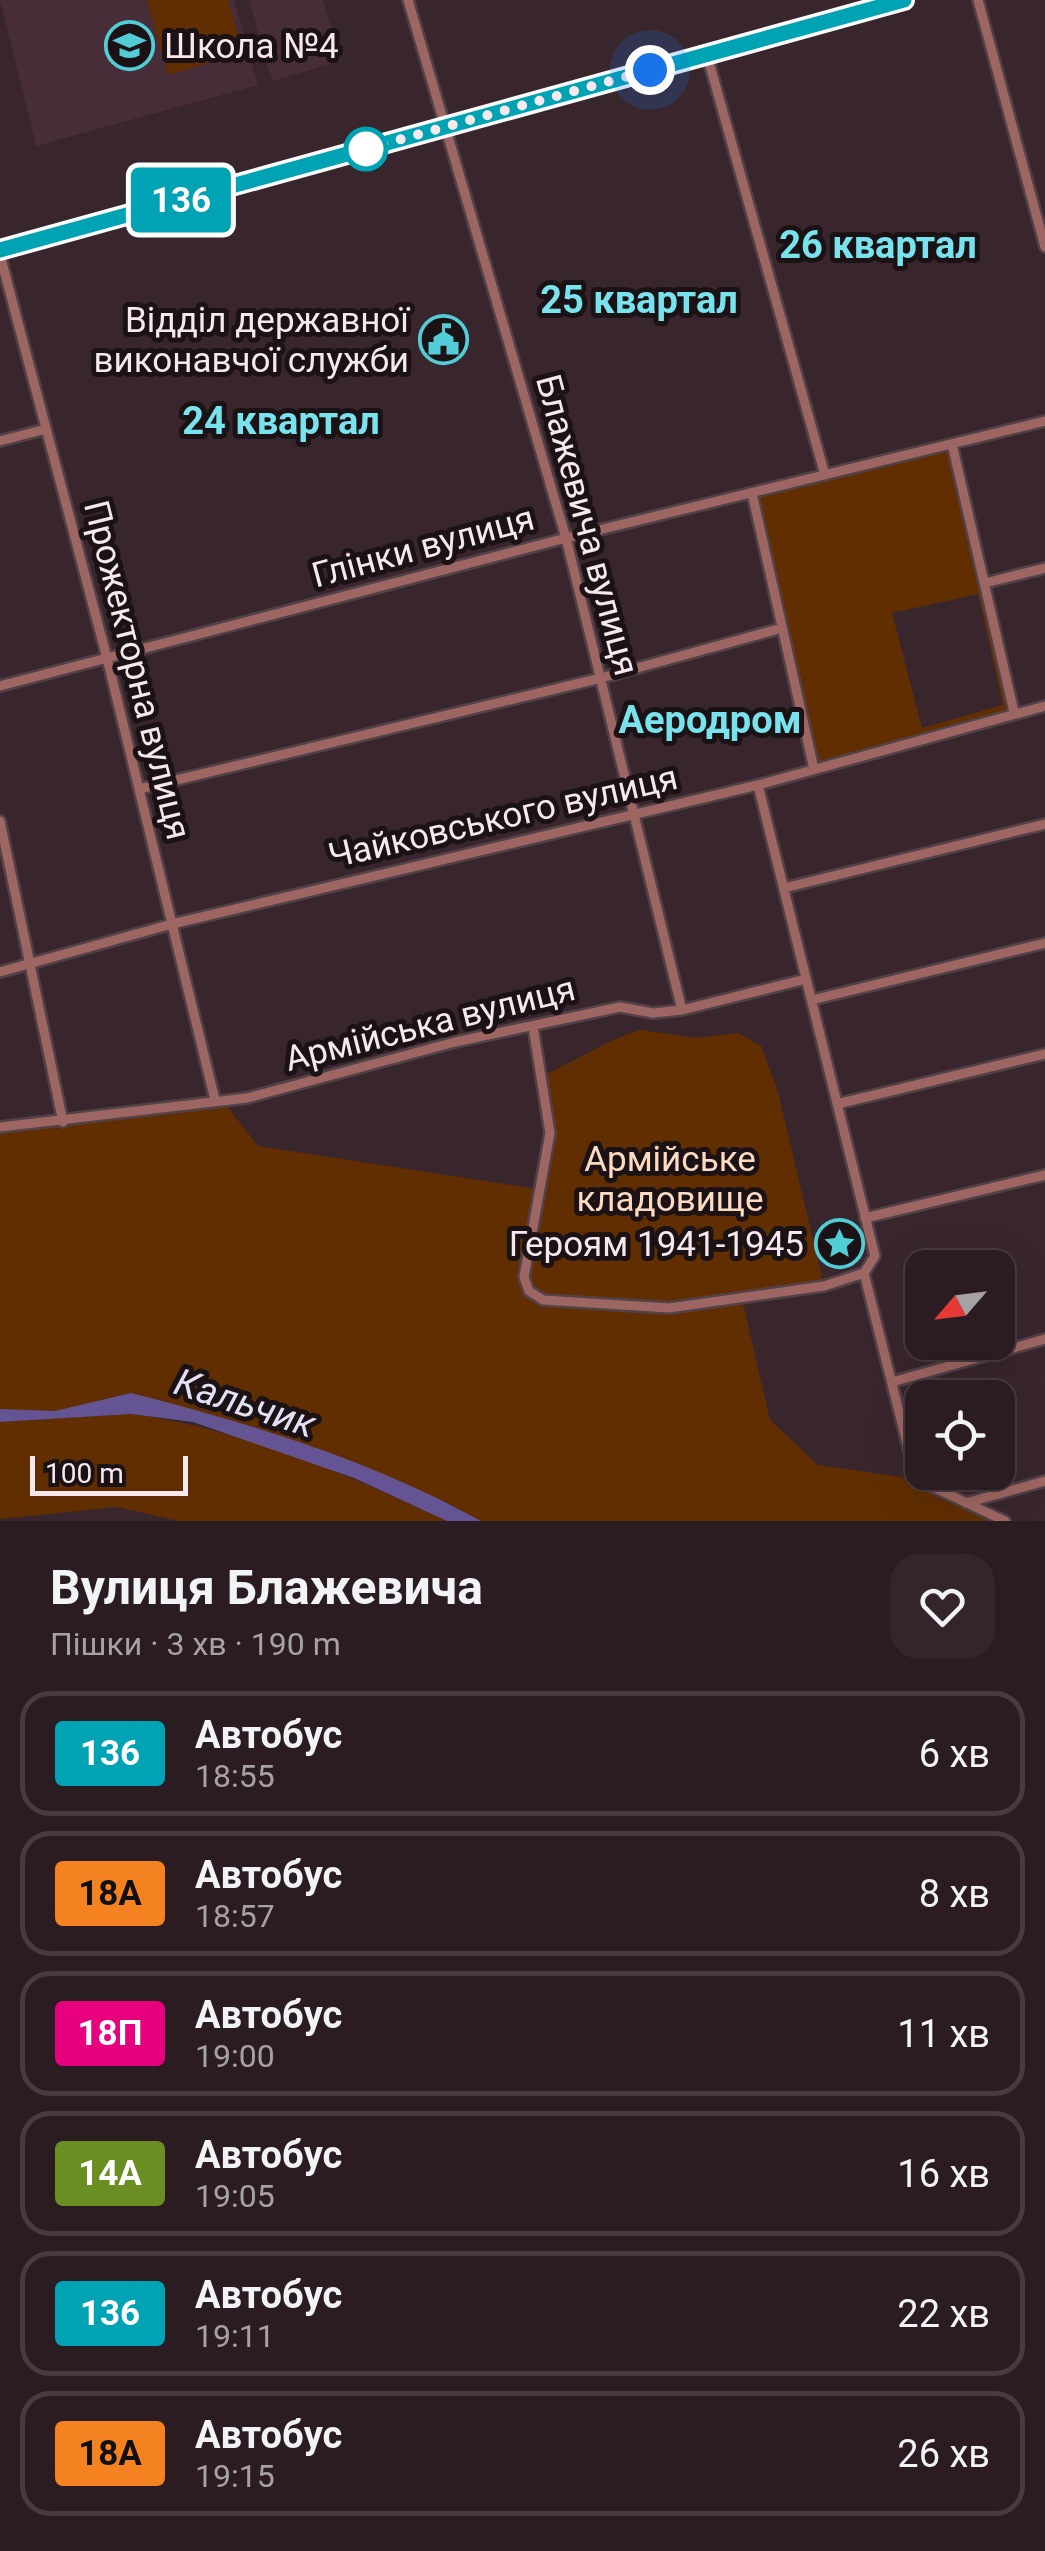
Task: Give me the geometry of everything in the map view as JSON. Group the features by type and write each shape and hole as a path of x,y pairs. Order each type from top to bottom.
{"street":[{"name":"Блажевича вулиця","path":"408,0 566,538 682,1010"},
{"path":"0,252 904,0"},
{"path":"978,0 1045,247"},
{"path":"707,54 825,475"},
{"name":"Прожекторна вулиця","path":"0,252 107,658 215,1100"},
{"name":"Глінки вулиця","path":"0,686 566,538 1045,421"},
{"path":"0,441 46,429"},
{"path":"952,444 1014,712"},
{"path":"752,493 814,769"},
{"path":"985,583 1045,568"},
{"path":"139,789 601,678 782,628"},
{"name":"Чайковського вулиця","path":"0,972 172,924 758,785 1045,706"},
{"path":"534,1027 550,1133 524,1277 529,1291 542,1300 669,1308 824,1286 864,1273 875,1256 758,785"},
{"path":"0,821 64,1122"},
{"path":"784,888 1045,824"},
{"path":"812,1000 1045,943"},
{"name":"Армійська вулиця","path":"0,1127 246,1098 408,1053 620,1007 653,1014 682,1010 806,979"},
{"path":"837,1104 1045,1054"},
{"path":"865,1218 1045,1174"},
{"path":"864,1273 916,1480 1006,1521"},
{"path":"892,1382 1045,1339"},
{"path":"966,1503 1045,1481"}],"shaded area":[{"name":"Школа №4","path":"0,0 234,0 258,85 36,146"},
{"path":"249,0 323,0 341,61 272,81"},
{"path":"131,1393 221,1417 354,1462 481,1521 447,1521 354,1478 193,1422 131,1414 0,1422 0,1409 55,1411"}],"green space":[{"path":"147,0 228,0 243,53 168,75"},
{"path":"950,447 1011,710 816,765 755,495","holes":["978,594 1003,705 922,728 892,613"]},
{"name":"Армійське кладовище","path":"641,1030 697,1038 738,1033 761,1046 778,1092 824,1286 742,1299 770,1420 818,1465 905,1477 905,1490 939,1490 1005,1521 481,1521 446,1502 131,1393 55,1412 0,1409 0,1127 222,1100 258,1146 537,1189 550,1133 540,1077"},
{"path":"131,1414 253,1442 332,1470 447,1521 178,1521 118,1507 0,1519 0,1422"}],"bus line":[{"name":"136","path":"0,250 904,0"}],"place":[{"name":"Школа №4","path":"129,46"},
{"name":"Відділ державної виконавчої служби","path":"444,340"},
{"name":"Героям 1941-1945","path":"839,1244"}],"district":[{"name":"26 квартал","path":"878,245"},
{"name":"25 квартал","path":"639,300"},
{"name":"24 квартал","path":"281,421"},
{"name":"Аеродром","path":"710,720"}],"route":[{"path":"366,149 650,70"}],"water label":[{"name":"Кальчик","path":"245,1403"}]}
